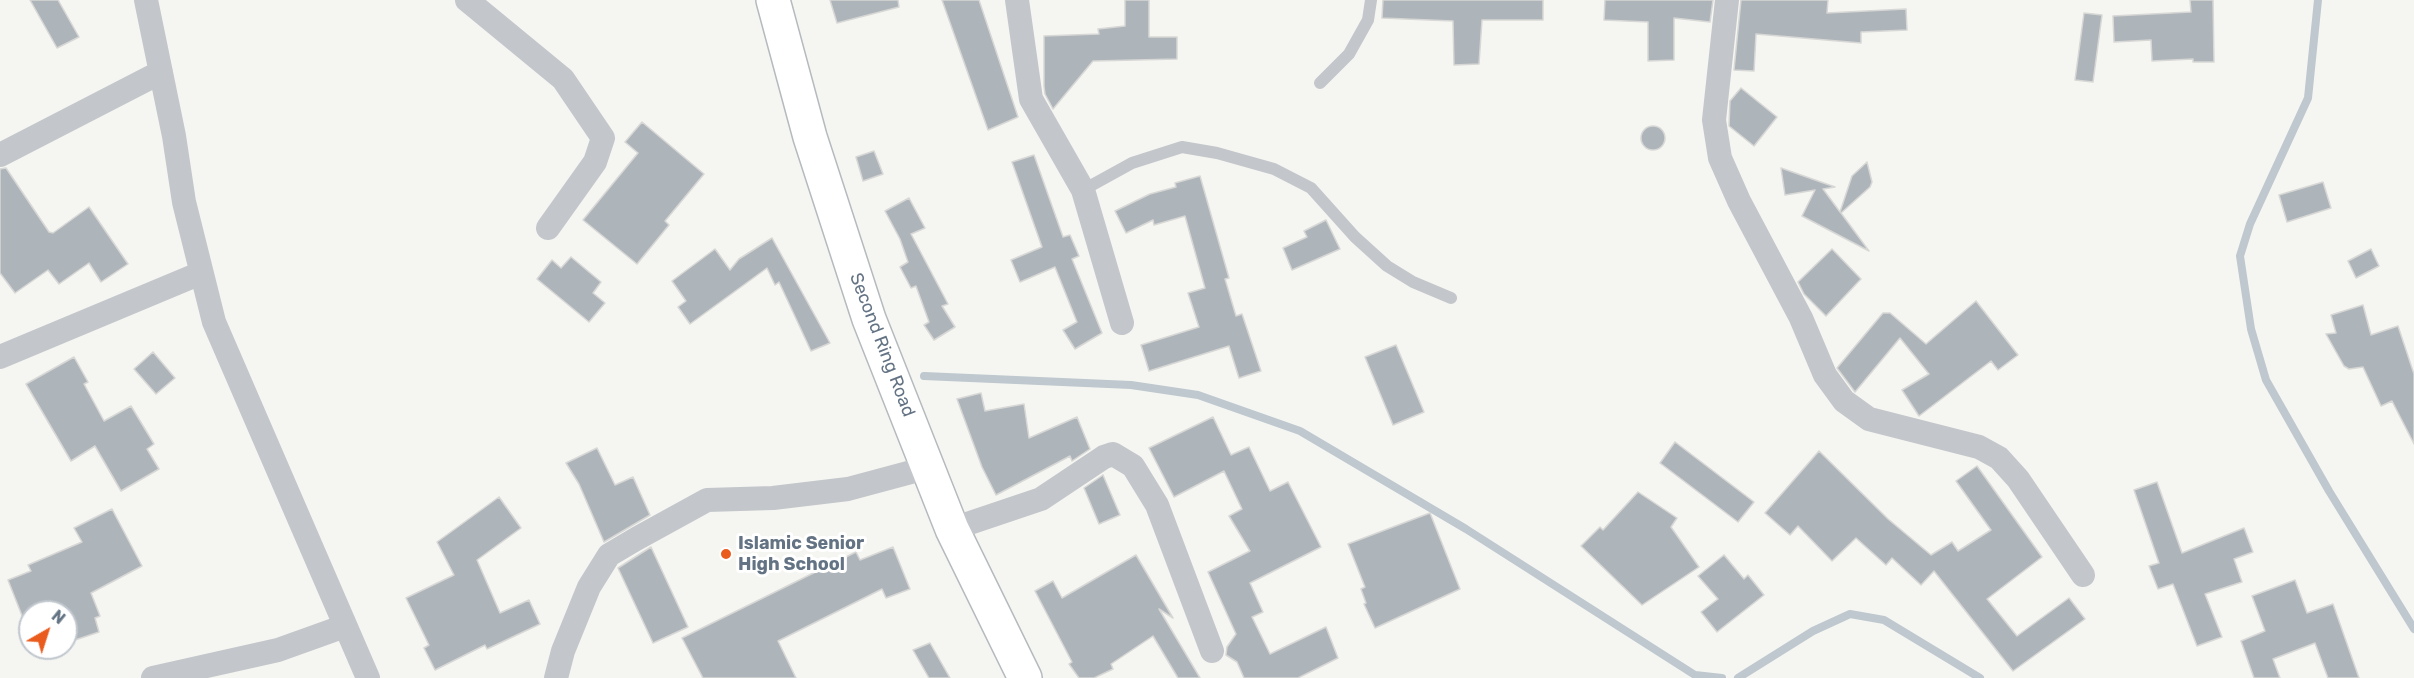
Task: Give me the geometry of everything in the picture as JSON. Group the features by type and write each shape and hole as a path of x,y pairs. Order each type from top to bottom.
{"main road":[{"name":"Second Ring Road","path":"773,0 810,137 869,319 930,467 952,529 1025,678"}],"street":[{"path":"146,0 184,202 214,322 368,678"},
{"path":"467,0 563,80 603,138 595,162 548,228"},
{"path":"1017,0 1031,99 1083,190 1122,323"},
{"path":"1727,0 1714,120 1720,158 1739,201 1801,318 1825,375 1844,401 1869,420 1979,447 1999,458 2018,479 2083,575"},
{"path":"0,156 161,72"},
{"path":"0,357 201,273"},
{"path":"952,529 1041,499 1104,457 1113,454 1133,466 1157,505 1212,651"},
{"path":"556,678 563,651 589,587 609,555 636,539 707,500 773,498 848,489 930,467"},
{"path":"153,678 278,650 345,626"}],"lane":[{"path":"1320,83 1349,54 1368,20 1371,0"},
{"path":"1083,190 1132,163 1182,147 1217,153 1275,169 1311,188 1355,237 1387,266 1413,282 1451,298"}],"building":[{"path":"30,0 58,0 79,37 57,48"},
{"path":"830,0 898,0 899,7 837,23"},
{"path":"942,0 979,0 1018,117 988,130"},
{"path":"1125,0 1149,0 1149,37 1177,37 1177,59 1093,61 1053,109 1045,94 1044,86 1044,36 1099,34 1098,29 1125,26"},
{"path":"1383,0 1543,0 1543,20 1482,20 1479,64 1454,65 1453,21 1382,18"},
{"path":"1605,0 1713,0 1710,22 1674,18 1674,60 1648,61 1648,22 1604,20"},
{"path":"1741,0 1828,0 1827,13 1906,9 1907,30 1861,32 1861,43 1756,34 1754,71 1734,70"},
{"path":"2190,0 2213,0 2214,62 2193,62 2193,59 2152,61 2151,40 2114,42 2113,16 2191,12"},
{"path":"2084,13 2102,15 2093,82 2075,80"},
{"path":"1741,88 1777,117 1754,146 1729,126 1730,101"},
{"path":"642,122 704,174 665,221 669,225 637,264 583,220 638,153 625,142"},
{"path":"1653,126 1661,130 1665,138 1661,146 1653,150 1645,146 1641,138 1645,130"},
{"path":"874,151 883,174 863,181 856,157"},
{"path":"1034,155 1063,237 1070,235 1079,256 1072,259 1102,333 1075,349 1063,330 1077,322 1055,267 1020,282 1011,260 1042,247 1012,162"},
{"path":"1867,162 1872,182 1870,187 1841,213 1869,251 1802,216 1815,190 1785,195 1781,168 1835,187 1823,189 1840,212 1852,176"},
{"path":"6,168 49,232 53,233 89,207 128,264 101,282 89,263 59,284 48,270 15,293 0,273 0,169"},
{"path":"1200,176 1229,278 1225,279 1236,316 1242,314 1261,371 1239,378 1229,346 1149,371 1141,345 1199,327 1188,293 1205,288 1185,216 1154,225 1153,220 1126,233 1115,211 1150,194 1176,187 1175,183"},
{"path":"2323,182 2331,208 2287,222 2279,195"},
{"path":"909,198 925,228 911,234 948,304 942,306 955,327 934,340 924,325 929,322 916,286 911,288 900,267 908,262 900,239 885,211"},
{"path":"1326,220 1340,249 1292,270 1283,248 1307,237 1304,231"},
{"path":"772,238 830,343 811,351 779,282 775,285 767,268 690,324 678,307 686,301 672,281 715,249 730,270 739,259"},
{"path":"1832,249 1861,279 1826,316 1804,294 1798,282"},
{"path":"2371,249 2379,266 2356,278 2348,261"},
{"path":"571,257 601,282 593,293 605,303 589,322 537,279 552,260 561,268"},
{"path":"1976,301 2018,355 1998,370 1991,361 1919,416 1902,390 1929,374 1900,338 1855,392 1837,368 1883,313 1890,313 1926,344"},
{"path":"2363,305 2371,335 2398,326 2414,374 2414,444 2392,401 2381,406 2363,367 2349,369 2344,366 2326,334 2336,333 2331,315"},
{"path":"1396,345 1424,412 1393,425 1365,357"},
{"path":"153,352 175,378 156,394 134,369"},
{"path":"74,357 88,382 84,384 104,421 131,406 154,444 147,449 159,469 121,491 95,446 71,461 26,384"},
{"path":"981,393 985,411 1024,404 1029,438 1077,417 1090,449 1072,461 1070,456 996,495 982,467 957,399"},
{"path":"1213,417 1231,455 1249,447 1270,491 1288,482 1321,547 1250,583 1263,612 1252,617 1270,654 1326,627 1338,658 1298,678 1244,678 1237,662 1226,655 1227,647 1236,634 1208,572 1250,551 1229,516 1242,509 1224,471 1174,497 1149,448"},
{"path":"1675,442 1754,502 1738,522 1660,463"},
{"path":"597,448 615,485 633,477 650,515 604,542 579,484 566,463"},
{"path":"1819,451 1888,519 1931,555 1952,542 1958,551 1991,530 1956,481 1977,466 2042,557 1987,599 2017,636 2069,598 2085,619 2013,671 1934,571 1921,585 1892,558 1886,565 1856,538 1832,561 1798,526 1790,535 1765,513"},
{"path":"1103,475 1120,515 1099,524 1084,488"},
{"path":"2157,482 2182,553 2244,528 2253,552 2234,559 2242,582 2205,594 2222,637 2197,646 2173,584 2158,589 2149,566 2159,563 2134,490"},
{"path":"1638,492 1677,518 1671,527 1699,567 1642,605 1581,546 1600,527 1603,530"},
{"path":"499,497 521,528 477,560 500,613 529,600 540,624 487,649 485,645 435,670 424,648 429,645 406,598 454,575 437,542"},
{"path":"112,509 142,566 91,593 100,616 95,618 99,632 78,639 78,600 18,600 18,605 8,580 31,571 28,565 82,542 74,528"},
{"path":"1430,513 1460,589 1375,628 1364,604 1366,603 1361,589 1365,587 1348,544"},
{"path":"651,547 688,627 653,643 618,568"},
{"path":"893,547 910,589 886,598 882,589 778,641 796,678 703,678 682,638 856,552 860,560"},
{"path":"1136,555 1173,618 1159,609 1200,678 1178,678 1153,636 1111,664 1113,669 1094,678 1079,678 1069,664 1072,662 1035,591 1053,581 1062,598"},
{"path":"1724,555 1744,579 1748,575 1764,595 1717,632 1701,612 1718,599 1698,576"},
{"path":"2295,580 2307,613 2333,604 2359,678 2328,678 2315,643 2273,659 2280,678 2254,678 2241,641 2265,631 2252,596"},
{"path":"930,643 950,678 929,678 913,650"}],"waterway":[{"path":"2318,0 2308,98 2250,224 2240,256 2251,329 2266,380 2329,491 2414,629"},
{"path":"924,376 1131,385 1198,395 1300,431 1466,529 1695,675 1722,678"},
{"path":"1738,678 1813,631 1850,614 1884,620 1980,678"}],"place":[{"name":"Islamic Senior High School","path":"726,554"}]}
